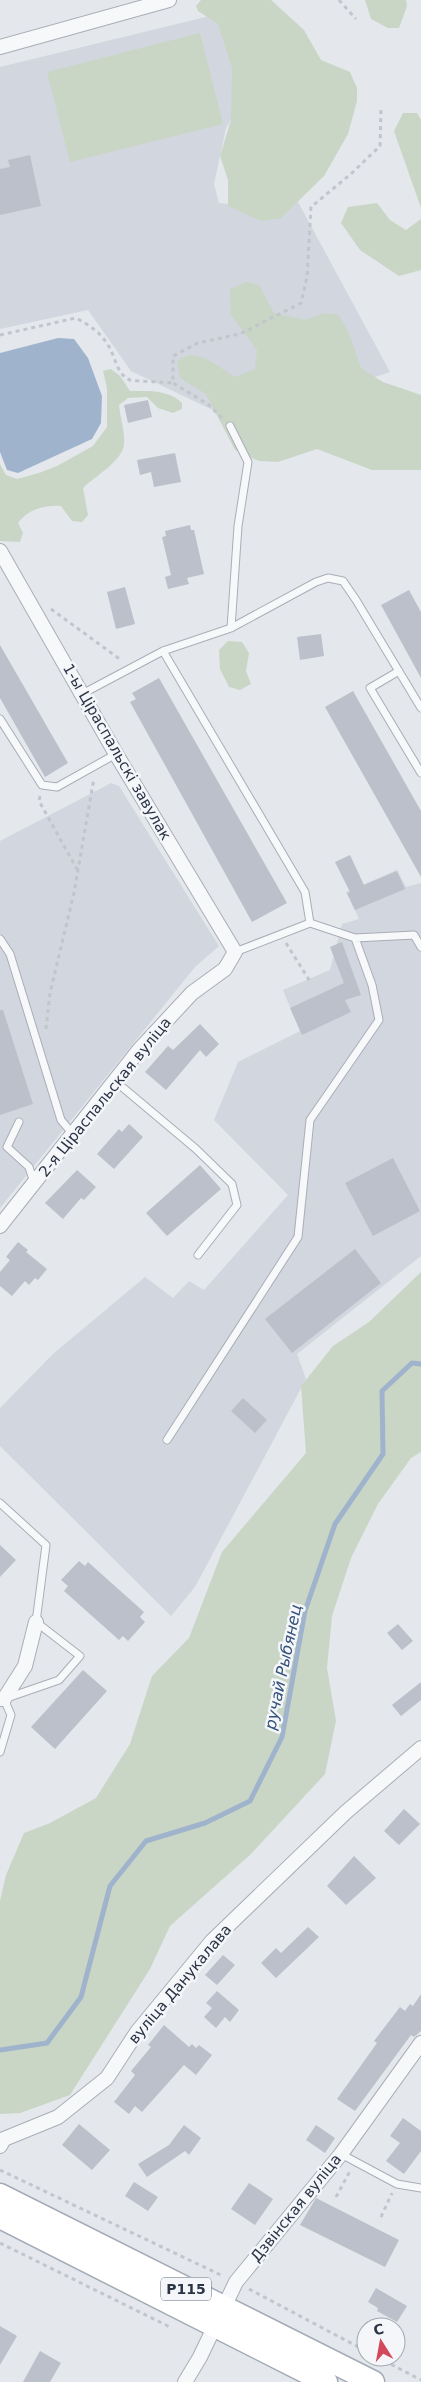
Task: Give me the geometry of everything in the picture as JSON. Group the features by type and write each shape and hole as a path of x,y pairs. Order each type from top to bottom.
{"main road":[{"name":"Р115","path":"0,2195 219,2316 326,2382"},
{"name":"Р115","path":"0,2217 219,2316 373,2382"}],"street":[{"path":"0,47 138,4 169,0"},
{"name":"1-ы Ціраспальскі завулак","path":"0,551 116,754 235,952"},
{"name":"2-я Ціраспальская вуліца","path":"0,1226 72,1133 140,1050 192,993 225,969 235,952"},
{"path":"2,1699 25,1666 36,1622"},
{"name":"вуліца Данукалава","path":"0,2146 4,2139 58,2117 107,2078 137,2032 212,1941 346,1812 421,1748"},
{"name":"Дзвінская вуліца","path":"185,2382 236,2282 341,2154 421,2043"}],"lane":[{"path":"230,426 248,462 238,526 231,628"},
{"path":"82,694 163,651 231,628 316,582 328,578 343,581 421,708"},
{"path":"163,651 305,892 310,923"},
{"path":"399,670 370,688 421,773"},
{"path":"0,720 42,785 57,787 116,754"},
{"path":"235,952 310,923 355,938 418,935 421,947"},
{"path":"167,1440 298,1236 310,1120 379,1020 372,985 355,938"},
{"path":"0,939 10,954 61,1120 72,1133"},
{"path":"115,1081 196,1150 232,1184 237,1205 198,1255"},
{"path":"19,1122 3,1148 29,1167 34,1183"},
{"path":"0,1503 46,1545 36,1622 80,1656 59,1680 2,1699 11,1715 0,1752"},
{"path":"341,2154 397,2184 421,2188"}],"path":[{"path":"339,0 356,19"},
{"path":"173,383 173,356 198,343 240,334 301,303 307,277 311,207 352,173 380,146 381,109"},
{"path":"0,335 76,318 100,334 109,346 122,374 132,381 151,380 173,383 209,404 230,426"},
{"path":"44,604 131,668"},
{"path":"46,1031 50,993 78,872 96,766"},
{"path":"42,785 39,801 78,872"},
{"path":"281,934 311,983"},
{"path":"336,2198 354,2161"},
{"path":"0,2170 236,2282 356,2346"},
{"path":"381,2217 397,2184"},
{"path":"0,2243 179,2331"},
{"path":"396,2367 421,2380"}],"shaded area":[{"path":"218,14 242,102 226,128 214,184 219,203 256,207 298,202 390,372 238,422 131,371 88,310 0,329 0,67"},
{"path":"111,783 119,786 219,946 195,967 0,1208 0,841"},
{"path":"397,870 406,887 421,883 421,1256 297,1354 306,1379 195,1587 171,1616 0,1446 0,1408 53,1354 145,1277 173,1298 189,1281 204,1290 288,1195 214,1120 238,1062 300,1031 283,990 330,970 342,924 359,919 346,892"}],"green space":[{"path":"201,0 271,0 304,30 321,60 350,72 357,88 357,101 348,134 324,176 281,218 261,221 228,206 228,180 220,156 231,120 232,68 218,24 198,11 196,6"},
{"path":"365,0 406,0 407,6 399,28 388,28 371,19"},
{"path":"200,33 223,124 70,162 47,72"},
{"path":"403,113 417,113 421,120 421,208 394,131"},
{"path":"377,203 390,220 406,230 421,219 421,270 399,276 360,250 341,223 348,207"},
{"path":"246,282 259,285 274,313 306,320 324,313 339,315 350,336 361,368 383,382 421,395 421,470 372,470 317,449 278,462 259,461 235,450 206,394 180,378 177,362 191,355 198,356 214,363 235,377 255,369 257,350 231,315 230,289"},
{"path":"111,369 120,376 130,391 158,392 170,395 182,403 182,409 173,413 158,408 147,397 128,398 119,405 124,435 122,450 108,468 83,488 88,515 82,522 72,521 61,506 43,507 27,514 18,523 23,533 20,542 0,541 0,464 6,475 17,479 57,466 93,446 107,427 107,388 103,371"},
{"path":"228,641 242,642 249,653 246,671 251,684 240,690 229,687 220,669 219,650"},
{"path":"421,1272 421,1452 411,1458 378,1504 351,1558 332,1616 327,1668 336,1721 325,1774 251,1854 170,1926 150,1969 70,2095 20,2113 0,2114 0,1901 6,1875 24,1833 50,1823 96,1798 130,1744 152,1676 189,1638 222,1552 306,1453 301,1386 333,1346 369,1322"}],"water":[{"path":"58,338 74,339 88,358 102,396 101,423 92,439 18,473 7,470 0,452 0,353"}],"building":[{"path":"30,155 41,206 0,215 0,169 10,167 8,160"},
{"path":"148,400 152,417 128,423 124,405"},
{"path":"175,453 181,482 154,487 151,472 140,475 137,460"},
{"path":"190,525 191,530 194,530 204,574 187,578 189,584 168,589 165,577 171,575 162,537 166,536 165,531"},
{"path":"125,587 135,624 116,629 107,592"},
{"path":"409,590 421,612 421,678 381,605"},
{"path":"321,634 324,656 300,660 297,637"},
{"path":"0,645 68,763 45,777 0,698"},
{"path":"159,678 287,903 252,922 130,702 136,699 132,693"},
{"path":"353,691 421,811 421,877 325,707"},
{"path":"350,855 364,885 397,871 405,889 355,910 347,893 350,892 335,862"},
{"path":"342,942 361,995 345,1000 351,1012 302,1035 290,1008 344,983 330,947"},
{"path":"0,1010 3,1010 33,1104 0,1115"},
{"path":"200,1024 219,1044 206,1057 200,1050 166,1090 145,1072 168,1046 173,1050"},
{"path":"129,1124 143,1137 114,1169 97,1154 119,1129 122,1132"},
{"path":"393,1158 420,1211 373,1236 345,1183"},
{"path":"200,1165 221,1189 167,1236 146,1213"},
{"path":"77,1170 96,1187 84,1200 81,1198 63,1219 45,1203"},
{"path":"18,1242 28,1250 26,1252 47,1269 38,1280 35,1278 29,1285 25,1281 12,1296 0,1286 0,1272 10,1260 6,1257"},
{"path":"355,1249 381,1283 292,1353 265,1319"},
{"path":"243,1398 267,1420 255,1433 231,1411"},
{"path":"0,1545 16,1560 0,1577"},
{"path":"79,1561 85,1566 88,1562 144,1612 140,1617 145,1622 128,1641 123,1636 119,1640 64,1591 68,1586 61,1580"},
{"path":"398,1624 413,1641 402,1650 387,1633"},
{"path":"83,1670 107,1691 55,1749 31,1727"},
{"path":"421,1682 421,1700 401,1716 392,1705"},
{"path":"404,1809 420,1824 399,1845 384,1831"},
{"path":"354,1856 376,1878 346,1905 327,1886"},
{"path":"308,1927 319,1937 276,1978 261,1963 276,1948 281,1953"},
{"path":"223,1955 235,1965 217,1985 205,1975"},
{"path":"217,1991 239,2010 230,2022 225,2017 216,2028 204,2017 212,2008 206,2003"},
{"path":"421,1994 421,2031 414,2037 411,2035 355,2111 337,2099 377,2043 374,2041 400,2007 405,2011 410,2004 413,2006"},
{"path":"164,2025 189,2047 192,2044 196,2048 199,2045 212,2055 196,2075 184,2065 142,2112 135,2106 129,2114 114,2102 135,2075 131,2071 151,2047 148,2045"},
{"path":"403,2118 421,2131 421,2151 404,2174 386,2161 400,2143 390,2136"},
{"path":"79,2124 110,2150 92,2170 62,2145"},
{"path":"184,2125 201,2138 189,2155 185,2151 147,2177 138,2164 169,2145"},
{"path":"316,2125 335,2138 325,2153 306,2140"},
{"path":"134,2182 158,2197 148,2211 125,2196"},
{"path":"249,2183 273,2199 255,2225 231,2209"},
{"path":"316,2198 399,2240 385,2267 300,2225"},
{"path":"376,2288 407,2306 400,2317 388,2317 377,2311 378,2308 368,2302"},
{"path":"0,2326 17,2336 0,2365"},
{"path":"40,2351 61,2363 50,2382 23,2382"}],"waterway":[{"name":"ручай Рыбянец","path":"0,2050 47,2043 81,1997 110,1886 146,1841 205,1823 250,1801 282,1737 305,1611 335,1524 383,1454 382,1391 412,1363 421,1364"}]}
